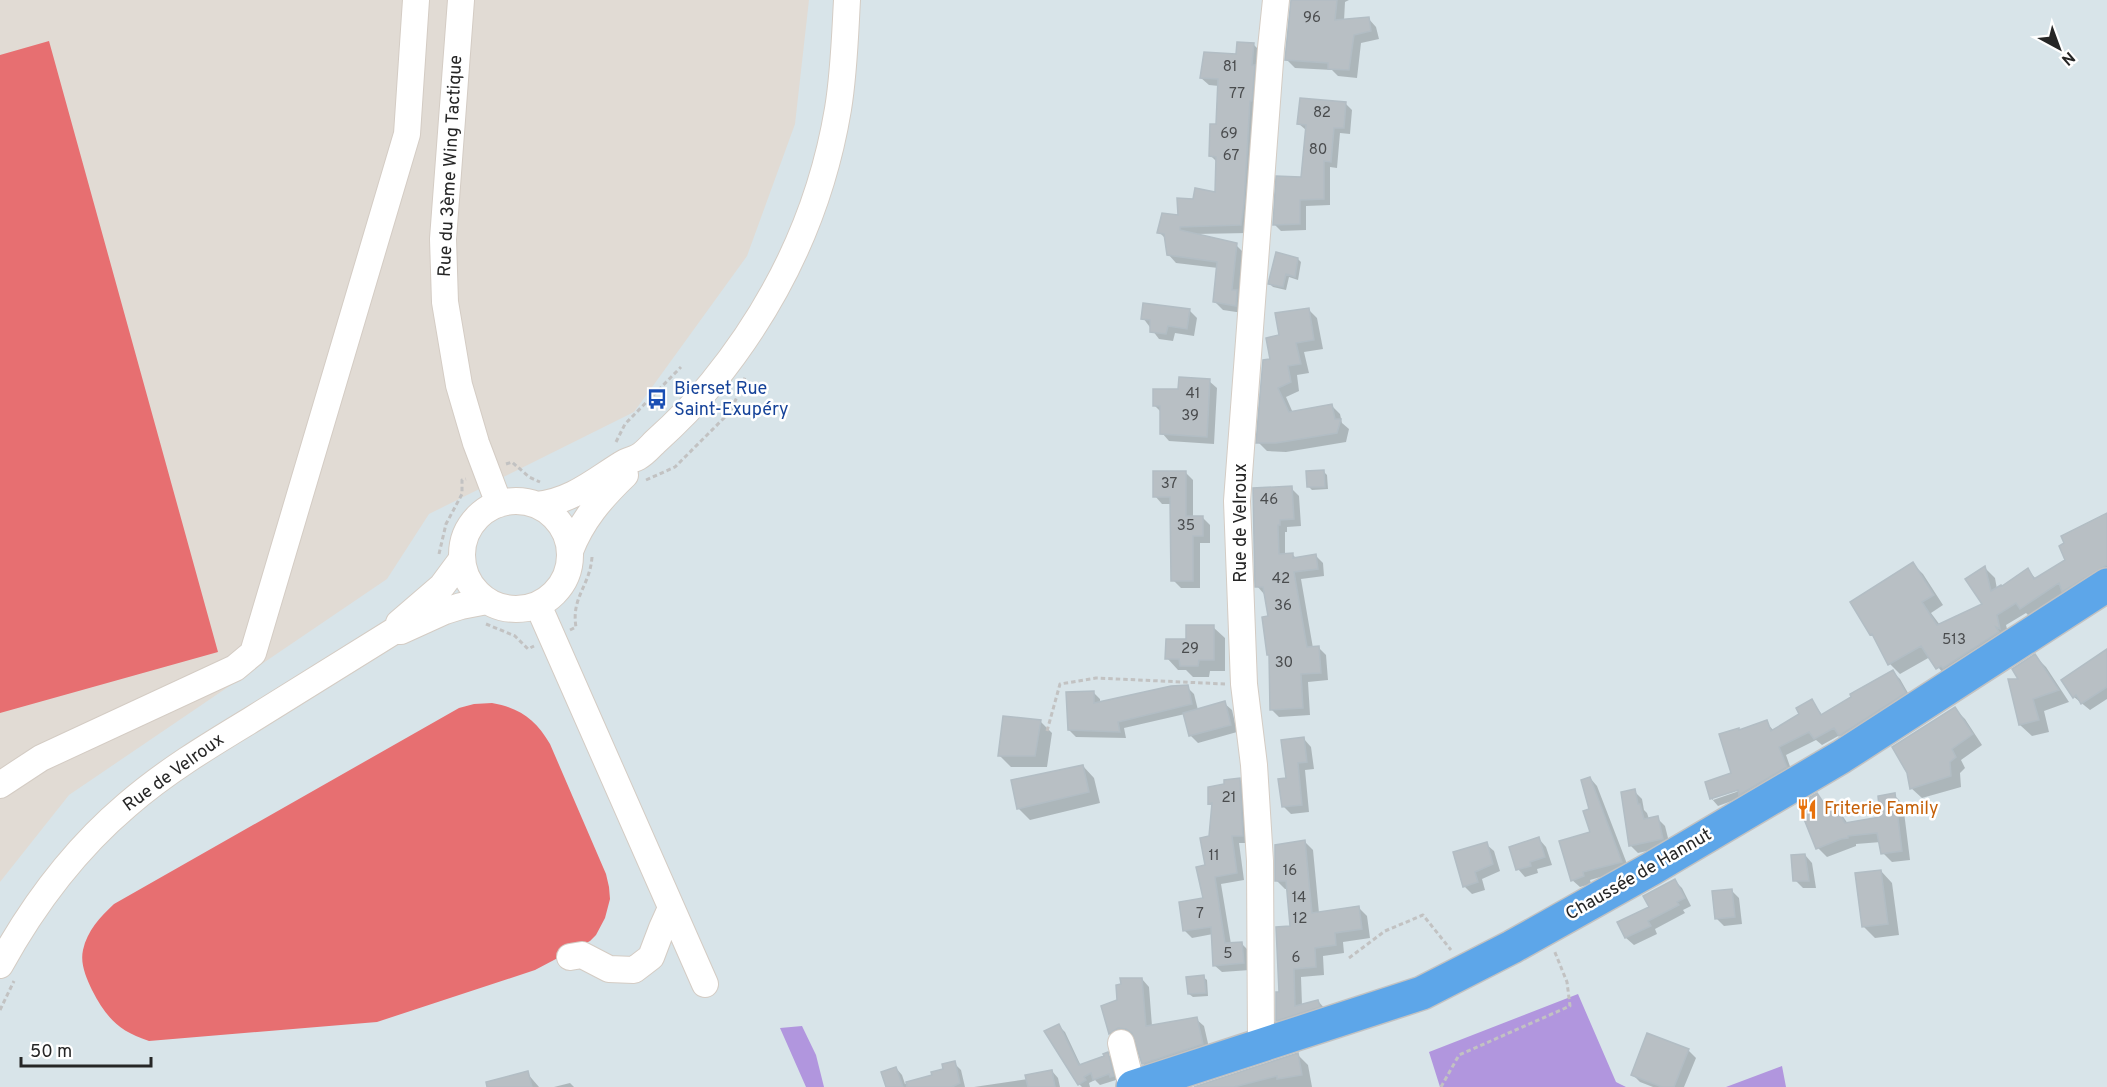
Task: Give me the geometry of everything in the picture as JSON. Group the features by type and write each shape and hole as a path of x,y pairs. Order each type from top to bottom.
{"main road":[{"name":"Chaussée de Hannut","path":"1147,1085 1422,993 1467,970 1651,869 1841,756 2107,585"}],"street":[{"path":"0,785 41,758 234,668 253,654 407,134 416,0"},
{"name":"Rue du 3ème Wing Tactique","path":"460,0 443,239 445,302 459,385 476,443 499,504"},
{"path":"626,451 690,409 726,366 766,309 793,258 808,222 830,150 840,90 847,0"},
{"name":"Rue de Velroux","path":"1261,1046 1260,861 1254,765 1244,684 1237,501 1276,0"},
{"path":"540,494 567,537 570,564 562,583 549,598 538,605 521,609 503,608 482,612 474,590 465,575 449,559 464,541 471,525 483,512 499,504 540,494 555,503 566,498 599,480 631,458 626,451"},
{"path":"570,551 589,513 632,469 626,451"},
{"name":"Rue de Velroux","path":"8,971 23,925 46,892 82,848 126,805 193,756 394,631 398,624 442,586 449,559"},
{"path":"538,605 705,984"},
{"name":"Rue de Velroux","path":"394,631 401,631 461,606 482,612"},
{"path":"570,957 582,955 609,969 634,970 651,957 671,908"},
{"path":"1121,1043 1147,1085"}],"path":[{"path":"626,451 625,424 681,368"},
{"path":"512,462 529,477 540,494"},
{"path":"449,559 446,524 462,494 462,480"},
{"path":"482,612 515,636 528,649"},
{"path":"1047,731 1060,684 1096,678 1244,684"},
{"path":"1349,958 1385,931 1424,915 1467,970"},
{"path":"1441,1087 1459,1055 1570,1005 1568,982 1545,928"},
{"path":"0,1010 8,971"}],"shaded area":[{"path":"0,0 809,0 795,124 747,256 634,412 429,514 387,579 69,795 0,882"},
{"path":"49,41 218,652 0,713 0,55"},
{"path":"492,703 511,708 526,716 545,736 606,874 610,899 605,918 590,941 535,970 377,1022 149,1041 121,1028 108,1015 97,1000 88,980 82,955 91,931 114,904 459,708"},
{"path":"1578,994 1616,1082 1626,1087 1440,1087 1429,1052"},
{"path":"802,1026 816,1055 824,1087 806,1087 780,1028"},
{"path":"1782,1066 1786,1087 1726,1087"}],"building":[{"path":"1291,0 1337,0 1335,20 1369,17 1371,31 1354,35 1349,70 1328,69 1328,63 1285,60"},
{"path":"1237,42 1254,43 1252,65 1255,65 1252,101 1250,101 1241,225 1180,227 1180,230 1237,243 1232,290 1237,290 1236,306 1213,302 1217,262 1167,255 1164,234 1157,233 1162,213 1178,215 1177,198 1193,199 1195,188 1215,192 1216,157 1209,156 1210,124 1216,124 1218,79 1200,78 1204,52 1236,54"},
{"path":"1300,98 1346,102 1344,128 1334,128 1331,162 1324,161 1324,199 1300,200 1300,224 1273,225 1276,176 1301,177 1306,125 1297,124"},
{"path":"1276,252 1298,258 1295,277 1286,274 1283,287 1268,284"},
{"path":"1143,303 1190,309 1187,329 1168,326 1166,334 1150,332 1150,320 1141,319"},
{"path":"1309,308 1314,340 1296,343 1301,364 1288,366 1291,382 1278,388 1289,412 1332,404 1335,419 1341,419 1337,433 1276,443 1256,443 1263,360 1270,359 1266,338 1279,335 1275,313"},
{"path":"1179,377 1210,379 1207,437 1160,434 1160,406 1153,406 1153,389 1178,389"},
{"path":"1324,470 1325,487 1307,487 1306,471"},
{"path":"1153,471 1186,471 1186,516 1203,516 1203,536 1193,536 1193,581 1171,581 1170,497 1153,497"},
{"path":"1292,486 1294,519 1280,520 1280,525 1278,525 1279,554 1293,553 1293,558 1316,554 1318,569 1294,572 1307,647 1319,646 1321,673 1301,674 1303,708 1270,710 1269,655 1267,655 1262,617 1268,616 1263,587 1255,587 1253,488"},
{"path":"2107,513 2107,565 2062,592 2059,583 2020,609 2016,603 1997,615 2000,629 1996,627 1999,632 1943,668 1941,666 1936,669 1921,646 1888,665 1872,634 1870,635 1850,602 1913,562 1934,595 1922,602 1937,625 1982,604 1965,579 1985,566 1991,591 2028,568 2034,579 2065,560 2059,546 2064,543 2061,536"},
{"path":"1186,625 1214,625 1214,660 1199,660 1198,666 1180,666 1179,659 1165,659 1166,639 1186,639"},
{"path":"2107,649 2107,687 2081,704 2076,695 2073,698 2061,680"},
{"path":"2035,654 2059,690 2033,699 2039,720 2019,725 2008,679 2018,679 2012,669"},
{"path":"1893,670 1906,693 1839,736 1834,728 1814,739 1809,732 1779,747 1787,767 1739,795 1738,790 1710,799 1705,782 1731,773 1719,734 1767,720 1771,731 1799,714 1796,708 1812,699 1821,715 1851,697 1850,694"},
{"path":"1188,685 1192,704 1118,722 1120,732 1068,730 1066,692 1094,691 1094,703 1171,686"},
{"path":"1225,701 1231,725 1189,736 1183,713"},
{"path":"1955,707 1973,734 1952,749 1956,757 1950,762 1951,776 1910,789 1907,773 1892,747"},
{"path":"1003,716 1041,720 1035,756 998,756"},
{"path":"1304,737 1307,762 1298,763 1302,805 1282,807 1278,779 1286,778 1281,740"},
{"path":"1083,765 1089,792 1017,809 1011,780"},
{"path":"1590,777 1622,862 1583,872 1584,876 1571,881 1559,841 1590,832 1583,811 1589,809 1581,780"},
{"path":"1240,778 1243,836 1232,836 1237,873 1215,877 1225,943 1242,942 1244,963 1213,966 1211,927 1183,931 1179,902 1203,898 1196,867 1205,865 1200,838 1209,836 1212,803 1208,804 1208,787 1224,784 1224,780"},
{"path":"1635,789 1644,819 1658,816 1663,839 1629,846 1621,792"},
{"path":"1817,793 1825,805 1831,801 1845,823 1880,817 1878,796 1895,793 1902,851 1881,854 1877,833 1848,836 1848,838 1816,849 1798,804"},
{"path":"1539,837 1545,857 1530,862 1531,866 1516,870 1509,847"},
{"path":"1305,840 1312,913 1359,906 1362,929 1335,933 1336,945 1315,948 1316,967 1294,969 1295,1006 1318,1000 1320,1007 1276,1021 1276,992 1279,992 1276,927 1290,926 1286,881 1275,881 1275,845"},
{"path":"1487,842 1493,864 1475,872 1478,882 1463,887 1453,852"},
{"path":"1805,854 1809,881 1793,881 1791,855"},
{"path":"1881,870 1888,924 1862,927 1855,873"},
{"path":"1675,879 1685,898 1677,902 1679,905 1648,921 1651,926 1625,938 1617,922 1649,907 1643,896"},
{"path":"1732,889 1735,917 1715,919 1712,891"},
{"path":"1204,975 1206,993 1188,994 1186,977"},
{"path":"1120,978 1142,978 1146,1026 1197,1017 1203,1044 1142,1064 1132,1033 1118,1028 1109,1034 1101,1006 1117,1000 1116,985 1121,984"},
{"path":"1059,1024 1079,1065 1104,1056 1103,1054 1108,1052 1114,1076 1110,1077 1109,1074 1093,1080 1091,1073 1084,1077 1086,1080 1078,1085 1044,1031"},
{"path":"1647,1033 1689,1049 1674,1087 1662,1087 1631,1075"},
{"path":"1298,1053 1302,1075 1277,1079 1277,1076 1234,1087 1194,1087"},
{"path":"955,1061 960,1083 952,1087 907,1087 906,1082 932,1075 931,1072 943,1069 942,1064"},
{"path":"896,1067 903,1087 886,1087 881,1072"},
{"path":"1052,1070 1055,1087 1028,1087 1025,1075"},
{"path":"528,1071 532,1087 487,1087 486,1082"}],"place":[{"name":"Bierset Rue Saint-Exupéry","path":"657,399"},
{"name":"Friterie Family","path":"1807,809"}]}
